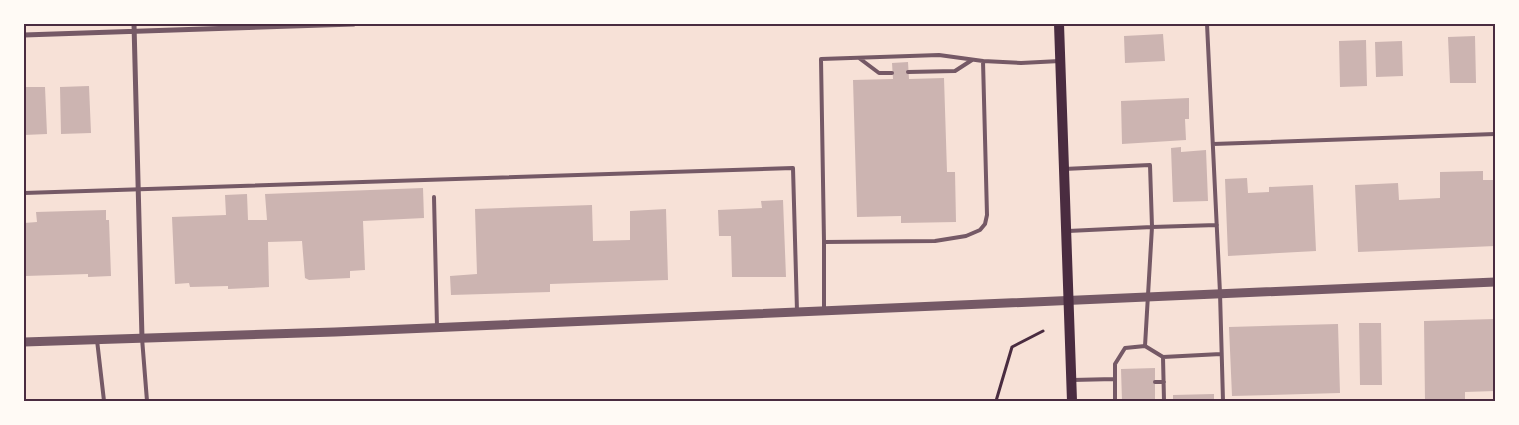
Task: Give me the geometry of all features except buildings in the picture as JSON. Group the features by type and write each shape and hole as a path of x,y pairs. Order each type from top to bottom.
{"main road":[{"path":"1059,24 1072,401"}],"street":[{"path":"134,24 142,338"},
{"path":"24,35 354,24"},
{"path":"24,342 437,327 1495,282"}],"lane":[{"path":"1207,24 1220,293 1223,401"},
{"path":"824,310 821,59 939,55 1021,64 1060,61"},
{"path":"859,58 879,73 892,72"},
{"path":"908,72 955,71 972,60"},
{"path":"824,242 935,241 966,236 980,230 985,224 987,215 984,61"},
{"path":"1213,144 1495,134"},
{"path":"1064,169 1150,165 1152,227 1145,346"},
{"path":"24,193 793,168 797,311"},
{"path":"434,197 437,327"},
{"path":"1067,231 1217,225"},
{"path":"142,338 147,401"},
{"path":"97,340 104,401"},
{"path":"1115,401 1115,364 1125,348 1145,346 1163,357 1221,354"},
{"path":"1163,357 1164,401"},
{"path":"1071,380 1122,384"},
{"path":"1155,382 1164,382"}],"path":[{"path":"996,401 1012,347 1042,331"}]}
